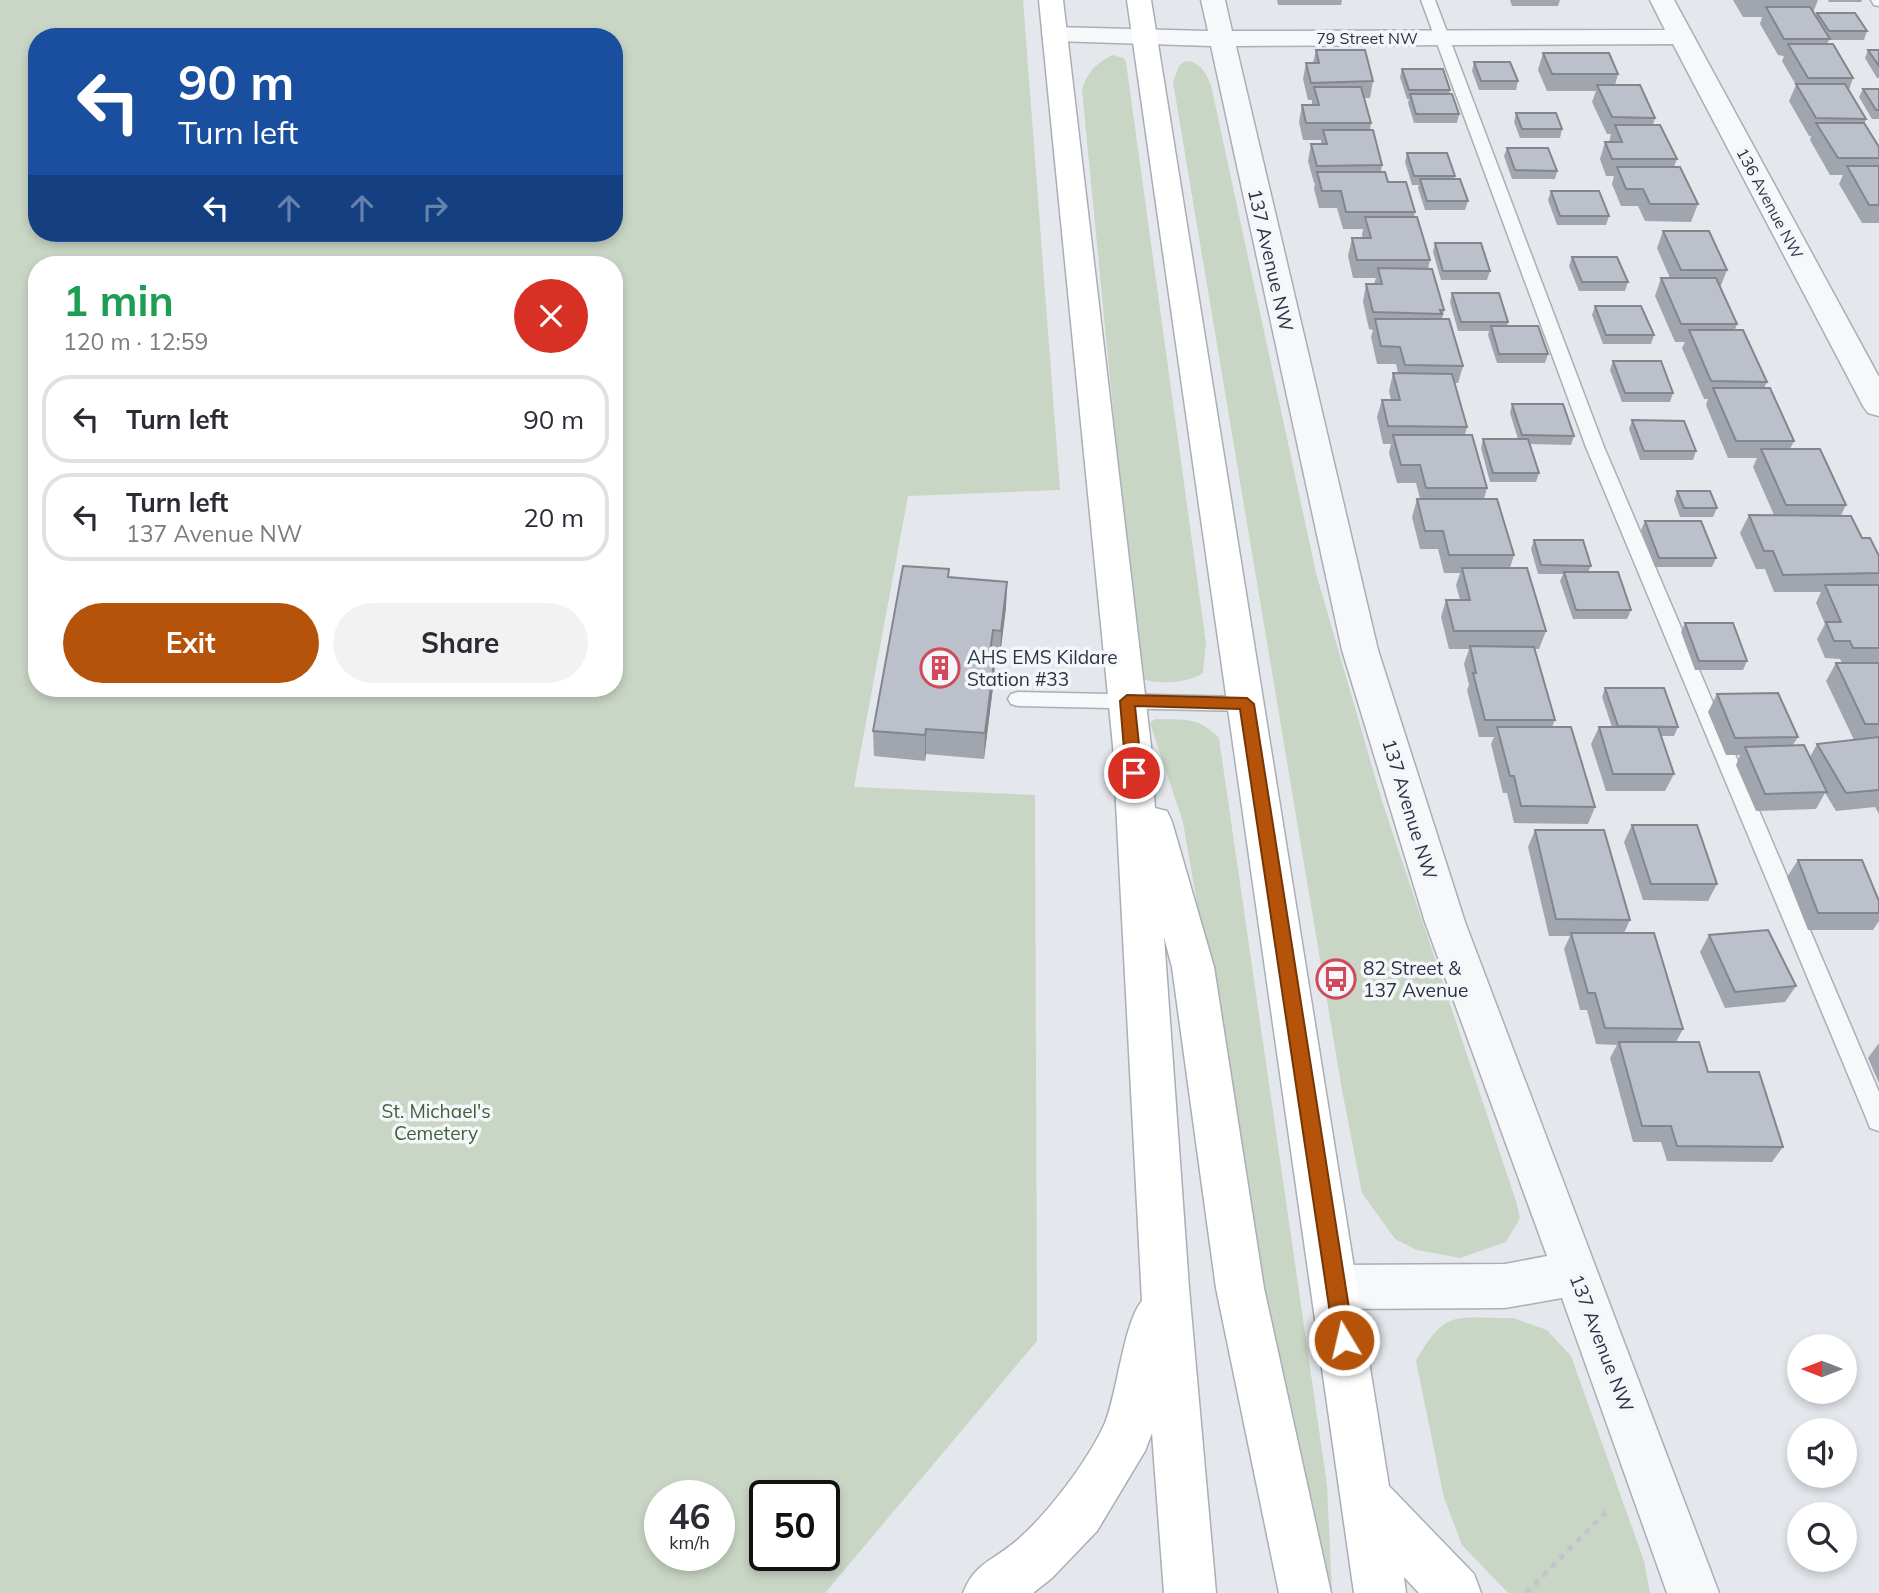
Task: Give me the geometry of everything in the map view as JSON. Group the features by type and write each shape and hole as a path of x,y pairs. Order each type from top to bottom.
{"main road":[{"path":"1052,17 1132,746 1165,1289 1190,1593"},
{"path":"1141,18 1336,1287 1380,1593"},
{"path":"1132,746 1193,967 1240,1288 1305,1593"},
{"path":"989,1593 1034,1560 1079,1513 1127,1433 1165,1289"},
{"path":"1368,1502 1455,1593"}],"street":[{"name":"137 Avenue NW","path":"1213,0 1360,650 1445,922 1693,1593"},
{"name":"136 Avenue NW","path":"1661,0 1879,406"},
{"name":"79 Street NW","path":"1052,17 1141,18 1221,39 1681,37"},
{"path":"1336,1287 1505,1286 1576,1273"}],"lane":[{"path":"1428,0 1595,447 1879,1119"},
{"path":"1018,699 1247,704"}],"path":[{"path":"1526,1593 1649,1468"}],"green space":[{"name":"St. Michael's Cemetery","path":"0,0 1023,0 1060,490 908,496 854,787 1035,795 1037,1341 825,1593 0,1593"},
{"path":"1112,55 1124,58 1126,62 1206,643 1203,673 1171,682 1153,682 1139,677 1082,90 1093,69"},
{"path":"1185,61 1198,65 1211,85 1316,573 1382,801 1520,1218 1506,1242 1460,1258 1417,1250 1395,1239 1362,1193 1342,1090 1173,82 1179,66"},
{"path":"1155,719 1197,723 1219,738 1327,1485 1332,1593 1315,1593 1183,822 1150,723"},
{"path":"1513,1318 1547,1330 1571,1356 1644,1561 1650,1593 1508,1593 1462,1545 1444,1498 1416,1361 1436,1332 1454,1320"}],"building":[{"path":"1766,7 1810,7 1830,39 1784,39"},
{"path":"1817,13 1855,13 1867,31 1829,31"},
{"path":"1788,44 1833,44 1853,78 1808,78"},
{"path":"1316,50 1365,50 1373,81 1311,83 1306,63 1319,63"},
{"path":"1868,50 1879,50 1879,66"},
{"path":"1543,53 1609,53 1618,74 1552,74"},
{"path":"1474,62 1510,62 1518,81 1481,81"},
{"path":"1402,69 1443,69 1450,90 1409,90"},
{"path":"1796,84 1845,84 1866,119 1816,118"},
{"path":"1597,85 1640,85 1655,118 1612,117"},
{"path":"1314,87 1361,87 1371,123 1306,123 1302,105 1319,105"},
{"path":"1863,89 1879,89 1879,110 1876,110"},
{"path":"1410,94 1452,94 1459,114 1416,114"},
{"path":"1516,113 1556,113 1562,129 1522,129"},
{"path":"1816,123 1864,123 1879,147 1879,158 1838,158"},
{"path":"1615,125 1660,125 1677,159 1612,159 1605,142 1622,142"},
{"path":"1323,130 1373,130 1382,165 1317,166 1311,144 1327,144"},
{"path":"1507,148 1548,148 1557,171 1515,170"},
{"path":"1407,153 1447,153 1455,176 1414,176"},
{"path":"1847,166 1879,166 1879,205 1869,205"},
{"path":"1617,167 1680,167 1698,204 1650,204 1643,189 1626,189"},
{"path":"1317,172 1385,172 1388,182 1406,182 1415,212 1346,212 1341,191 1322,191"},
{"path":"1420,179 1460,179 1468,201 1427,201"},
{"path":"1551,191 1599,191 1609,216 1560,216"},
{"path":"1365,217 1417,217 1430,260 1357,260 1352,238 1371,238"},
{"path":"1663,231 1709,231 1727,270 1681,270"},
{"path":"1435,243 1481,243 1490,271 1443,271"},
{"path":"1572,257 1617,257 1628,282 1582,282"},
{"path":"1378,268 1432,269 1444,310 1440,310 1442,314 1373,312 1366,284 1382,284"},
{"path":"1661,278 1716,278 1737,324 1681,324"},
{"path":"1452,293 1499,293 1508,322 1461,322"},
{"path":"1595,306 1641,306 1654,335 1606,335"},
{"path":"1375,319 1449,319 1463,366 1405,365 1400,347 1381,346"},
{"path":"1491,326 1538,326 1548,354 1499,354"},
{"path":"1689,330 1743,330 1767,382 1711,381"},
{"path":"1613,361 1661,361 1673,393 1625,393"},
{"path":"1393,373 1452,374 1467,427 1388,426 1382,400 1400,400"},
{"path":"1713,388 1770,388 1794,441 1736,441"},
{"path":"1512,404 1563,404 1574,436 1522,435"},
{"path":"1632,420 1684,421 1696,451 1644,451"},
{"path":"1393,435 1472,435 1487,488 1426,488 1420,465 1401,465"},
{"path":"1483,439 1528,439 1539,473 1493,473"},
{"path":"1761,449 1820,449 1846,505 1786,505"},
{"path":"1677,491 1710,491 1717,508 1684,508"},
{"path":"1417,499 1497,499 1514,555 1449,555 1443,531 1425,531"},
{"path":"1749,515 1851,516 1862,538 1870,538 1879,556 1879,573 1783,575 1773,551 1764,551"},
{"path":"1645,521 1701,521 1716,558 1659,558"},
{"path":"1534,540 1583,540 1591,566 1541,565"},
{"name":"AHS EMS Kildare Station #33","path":"903,566 949,569 948,577 1007,582 1001,631 993,630 990,653 995,654 985,733 926,729 925,735 873,731"},
{"path":"1462,568 1527,568 1546,631 1454,631 1446,600 1470,600"},
{"path":"1564,572 1618,572 1631,610 1576,610"},
{"path":"1825,585 1879,585 1879,648 1853,648 1850,641 1834,641 1826,622 1841,622"},
{"path":"1685,623 1733,623 1747,661 1699,661"},
{"path":"1470,646 1534,647 1555,720 1485,720 1473,673 1476,673"},
{"path":"1836,663 1879,663 1879,724 1865,724"},
{"path":"1605,688 1664,688 1678,727 1618,726"},
{"path":"1778,693 1798,737 1735,738 1717,694"},
{"path":"1497,727 1571,727 1595,807 1521,806"},
{"path":"1599,727 1658,727 1674,774 1613,774"},
{"path":"1879,737 1879,790 1846,793 1817,744"},
{"path":"1804,745 1827,792 1765,794 1745,747"},
{"path":"1632,825 1697,825 1717,884 1651,884"},
{"path":"1535,830 1604,830 1630,920 1556,919"},
{"path":"1798,860 1862,860 1879,901 1879,913 1818,913"},
{"path":"1768,930 1796,986 1735,992 1709,935"},
{"path":"1571,933 1654,933 1683,1029 1605,1028 1595,993 1588,993"},
{"path":"1619,1042 1699,1042 1708,1072 1759,1072 1783,1147 1677,1146 1671,1126 1642,1126"}],"place":[{"name":"AHS EMS Kildare Station #33","path":"940,668"},
{"name":"82 Street & 137 Avenue","path":"1336,979"}],"route":[{"path":"1134,773 1127,701 1247,704 1344,1340"}]}
